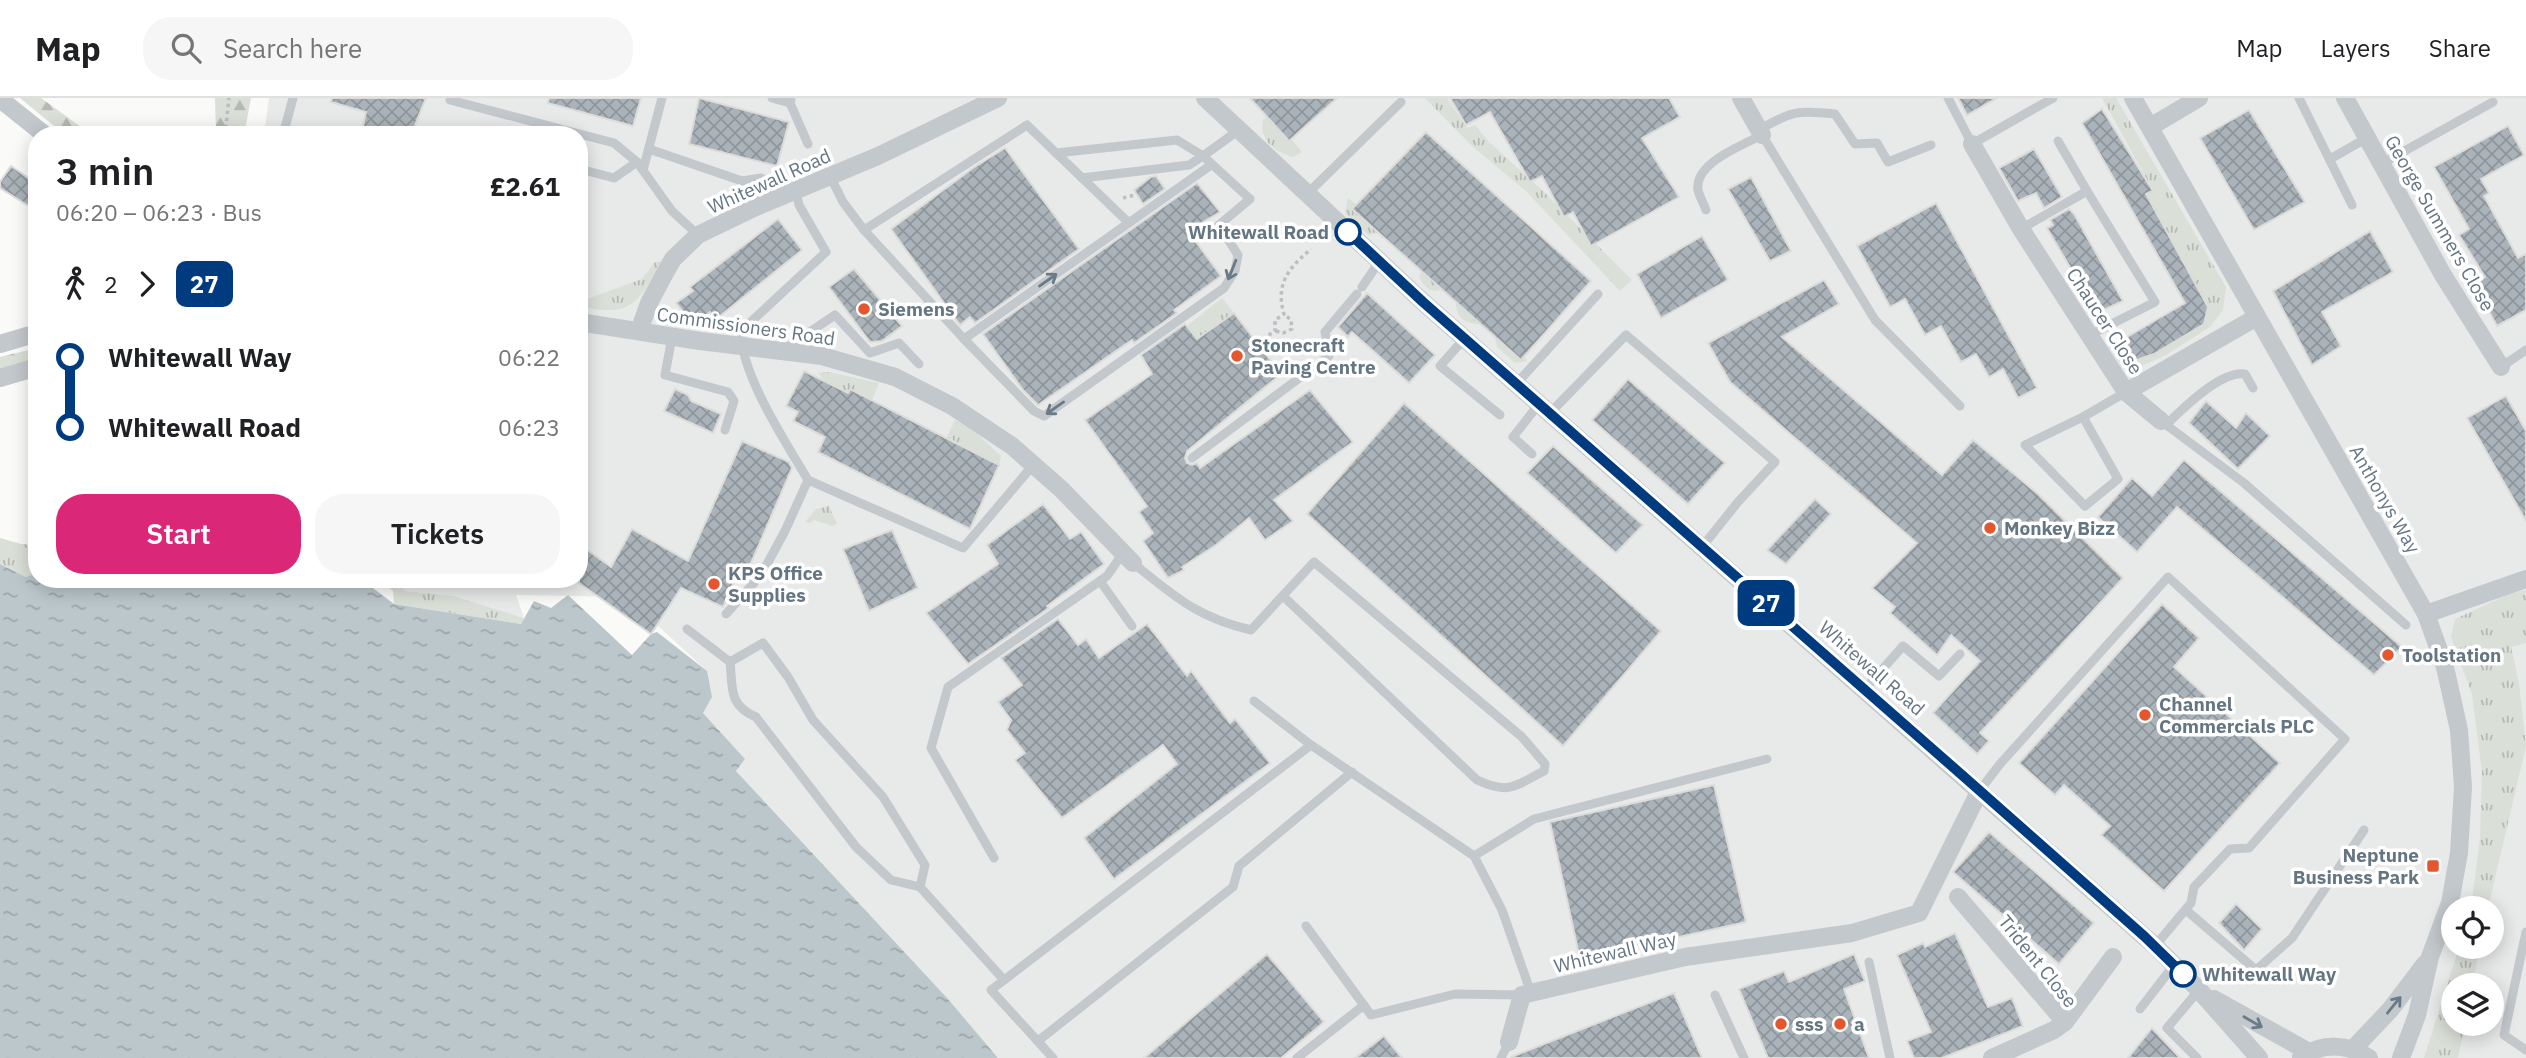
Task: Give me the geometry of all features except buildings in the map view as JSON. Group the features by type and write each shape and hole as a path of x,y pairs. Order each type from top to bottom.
{"street":[{"name":"Whitewall Road","path":"639,331 649,303 673,259 698,235 998,98"},
{"name":"Whitewall Road","path":"1205,98 1464,339 2155,946 2199,990 2259,1058"},
{"path":"1741,98 1760,133"},
{"name":"Anthonys Way","path":"2133,98 2426,614 2445,667 2459,730 2463,787 2459,853 2450,902 2430,957 2417,1015 2401,1058"},
{"path":"2150,127 2199,98"},
{"name":"George Summers Close","path":"2346,98 2443,275 2501,367"},
{"path":"0,99 34,126"},
{"name":"Chaucer Close","path":"1972,144 2021,229 2126,392 2257,317"},
{"name":"Commissioners Road","path":"588,323 822,356 895,377 952,407 1012,446 1034,464 1128,558"},
{"path":"2,338 28,334"},
{"path":"0,378 28,369"},
{"path":"2126,392 2163,423"},
{"path":"2426,614 2526,579"},
{"name":"Whitewall Way","path":"1527,994 1685,957 1852,933 1919,913 1980,790"},
{"name":"Trident Close","path":"1958,897 2065,1022 2054,1030 1992,1058"},
{"path":"2065,1022 2113,957"},
{"name":"Anthonys Way","path":"2353,1049 2390,1010 2430,957"},
{"name":"Whitewall Road","path":"2199,990 2304,1055"},
{"path":"1505,1050 1527,994"},
{"path":"2304,1055 2331,1046 2353,1049 2369,1058"}],"lane":[{"path":"285,126 293,98"},
{"path":"451,98 450,100 549,126"},
{"path":"588,171 614,178 640,166 649,149 662,98"},
{"path":"772,98 791,100 808,144"},
{"path":"1948,98 1972,144 2053,98"},
{"path":"2300,98 2352,205"},
{"path":"1307,194 1401,102"},
{"path":"2381,163 2493,102"},
{"path":"1706,211 1697,188 1701,175 1714,160 1787,114 1835,114 1855,144 1877,143 1888,162 1931,145"},
{"path":"864,230 1027,125 1129,223"},
{"path":"1082,178 1189,165 1239,130"},
{"path":"1760,133 1875,320 1960,406"},
{"path":"588,136 614,143 640,166 673,211 698,235"},
{"path":"2330,159 2367,138"},
{"path":"830,176 843,202 864,230 964,339 1034,411 1044,416 1224,288 1235,271 1238,255 1219,225 1250,199 1203,156 1177,141 1056,153"},
{"path":"2058,141 2155,302 2088,336"},
{"path":"649,149 742,181 761,178"},
{"path":"964,339 1211,165"},
{"path":"796,191 799,205 826,251 741,331 741,346 758,389 808,480 963,548 1034,464"},
{"path":"2021,229 2087,191"},
{"path":"1192,458 1329,356 1325,332 1380,262"},
{"path":"1516,384 1598,294"},
{"path":"782,351 835,315 870,353 899,343 919,364"},
{"path":"1532,454 1513,436 1626,335 1775,462 1702,547"},
{"path":"672,337 665,374 727,392 734,401 725,430"},
{"path":"1464,339 1440,366 1500,415"},
{"path":"2501,367 2526,350"},
{"path":"2253,388 2245,374 2231,376 2197,396 2163,423 2244,482 2406,625"},
{"path":"2083,417 2118,480 2085,506 2025,444 2083,417 2126,392"},
{"path":"726,614 761,575 808,480"},
{"path":"994,858 931,748 948,687 1107,576 1128,558 1186,605 1224,624 1251,630 1314,562 1522,737 1545,764 1544,771 1510,788 1497,789 1477,780 1283,596"},
{"path":"1980,790 2000,764 2168,577 2345,739 2249,848 2230,849 2194,887 2191,903 2155,946"},
{"path":"1100,581 1132,625"},
{"path":"687,629 730,662 734,700 742,711 756,717 856,847 891,880 920,887 1004,981"},
{"path":"730,662 763,643 788,677 813,720 883,797 925,865 920,887"},
{"path":"1865,689 1903,646 1939,676 1960,654"},
{"path":"1254,701 1311,745 1474,856 1502,910 1527,994 1455,994 1371,1015 1306,926"},
{"path":"1053,1058 991,990 1311,745"},
{"path":"1474,856 1534,819 1767,759"},
{"path":"1038,1041 1233,887 1239,866 1352,772"},
{"path":"2186,910 2256,970 2292,938 2364,830"},
{"path":"2526,932 2504,1035 2526,1050"},
{"path":"1869,962 1890,1058"},
{"path":"2140,1009 2174,965"},
{"path":"2197,1058 2167,1028 2199,990"},
{"path":"1716,995 1744,1058"},
{"path":"1297,1058 1364,1005"}],"path":[{"path":"226,126 229,98"},
{"path":"1257,343 1275,331 1283,333 1292,330 1291,320 1284,314 1280,295 1286,274 1311,249"},
{"path":"1275,331 1275,320 1284,314"}],"shaded area":[{"path":"269,98 2526,98 2526,1058 998,1058 948,999 736,771 745,759 703,713 707,671 627,597 516,595 524,618 454,596 406,591 402,588 588,588 588,126 265,126"}],"green space":[{"path":"20,98 41,98 80,126 54,126"},
{"path":"215,98 251,98 246,126 216,126"},
{"path":"1425,98 1447,98 1467,128 1475,125 1489,142 1543,191 1632,280 1620,291 1526,191 1473,147"},
{"path":"2102,98 2116,98 2226,287 2223,310 2210,327 2166,355 2137,368 2116,366 2151,355 2204,324 2208,307 2146,194 2153,190"},
{"path":"1267,117 1302,152 1293,157 1269,144 1262,127 1263,120"},
{"path":"1348,198 1357,205 1353,210 1379,233 1368,235 1345,213"},
{"path":"655,262 660,262 646,288 631,304 610,310 588,308 588,299 642,279"},
{"path":"1422,271 1441,289 1434,291 1425,286 1419,276"},
{"path":"1222,298 1234,313 1197,339 1187,326"},
{"path":"1456,302 1481,324 1463,319 1458,313"},
{"path":"1495,337 1521,360 1524,356 1527,361 1515,363 1497,347"},
{"path":"28,350 28,364 0,372 0,357"},
{"path":"828,372 879,383 872,400 851,389 848,393 825,381 818,373"},
{"path":"955,420 973,430 1001,456 999,465 947,437"},
{"path":"829,506 837,524 832,526 814,520 805,522 816,509"},
{"path":"0,538 28,544 28,576 0,564"},
{"path":"390,588 454,596 524,618 521,624 394,604 393,591"},
{"path":"2526,590 2526,643 2511,647 2519,683 2526,746 2491,896 2473,896 2480,838 2482,772 2472,694 2451,637 2455,619 2509,594"},
{"path":"2455,959 2477,959 2475,973 2451,973"},
{"path":"2441,1004 2441,1036 2463,1036 2458,1058 2424,1058"}],"water":[{"path":"0,564 28,576 28,588 373,588 394,604 521,624 534,601 551,608 568,595 632,655 651,634 657,632 707,671 712,697 703,713 745,759 736,771 948,999 998,1058 0,1058"}],"bus line":[{"name":"27","path":"1348,232 1423,302 1962,775 2144,936 2183,974"}],"place":[{"name":"Whitewall Road","path":"1348,232"},
{"name":"Siemens","path":"864,309"},
{"name":"Stonecraft Paving Centre","path":"1237,356"},
{"name":"Monkey Bizz","path":"1990,528"},
{"name":"KPS Office Supplies","path":"714,584"},
{"name":"Toolstation","path":"2388,655"},
{"name":"Channel Commercials PLC","path":"2145,715"},
{"name":"Neptune Business Park","path":"2433,866"},
{"name":"Whitewall Way","path":"2183,974"},
{"name":"sss","path":"1781,1024"},
{"name":"a","path":"1840,1024"}]}
